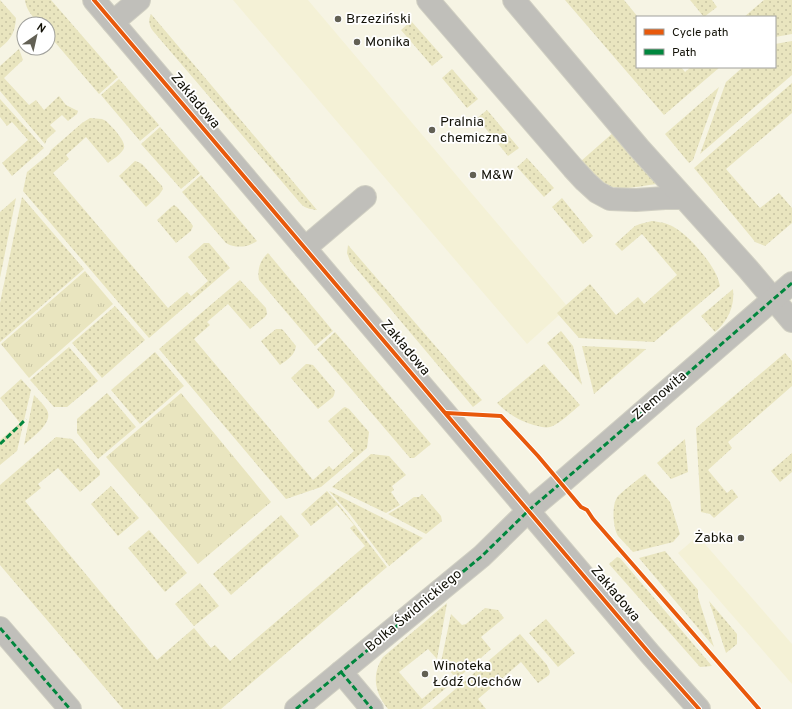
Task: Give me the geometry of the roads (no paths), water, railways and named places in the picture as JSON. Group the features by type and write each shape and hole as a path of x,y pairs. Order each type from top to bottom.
{"street":[{"name":"Zakładowa","path":"94,0 650,654 699,709"},
{"path":"113,22 139,0"},
{"path":"428,0 573,168 597,192 610,199 624,200 683,198"},
{"path":"514,0 639,148 774,298 792,321"},
{"path":"305,248 365,196"},
{"name":"Ziemowita","path":"529,510 792,283"},
{"name":"Bolka Świdnickiego","path":"296,709 482,556 529,510"},
{"path":"0,628 70,709"},
{"path":"341,672 372,709"}],"place":[{"name":"Brzeziński","path":"338,19"},
{"name":"Monika","path":"357,42"},
{"name":"Pralnia chemiczna","path":"432,130"},
{"name":"M&W","path":"473,175"},
{"name":"Żabka","path":"741,538"},
{"name":"Winoteka Łódź Olechów","path":"425,674"}]}
